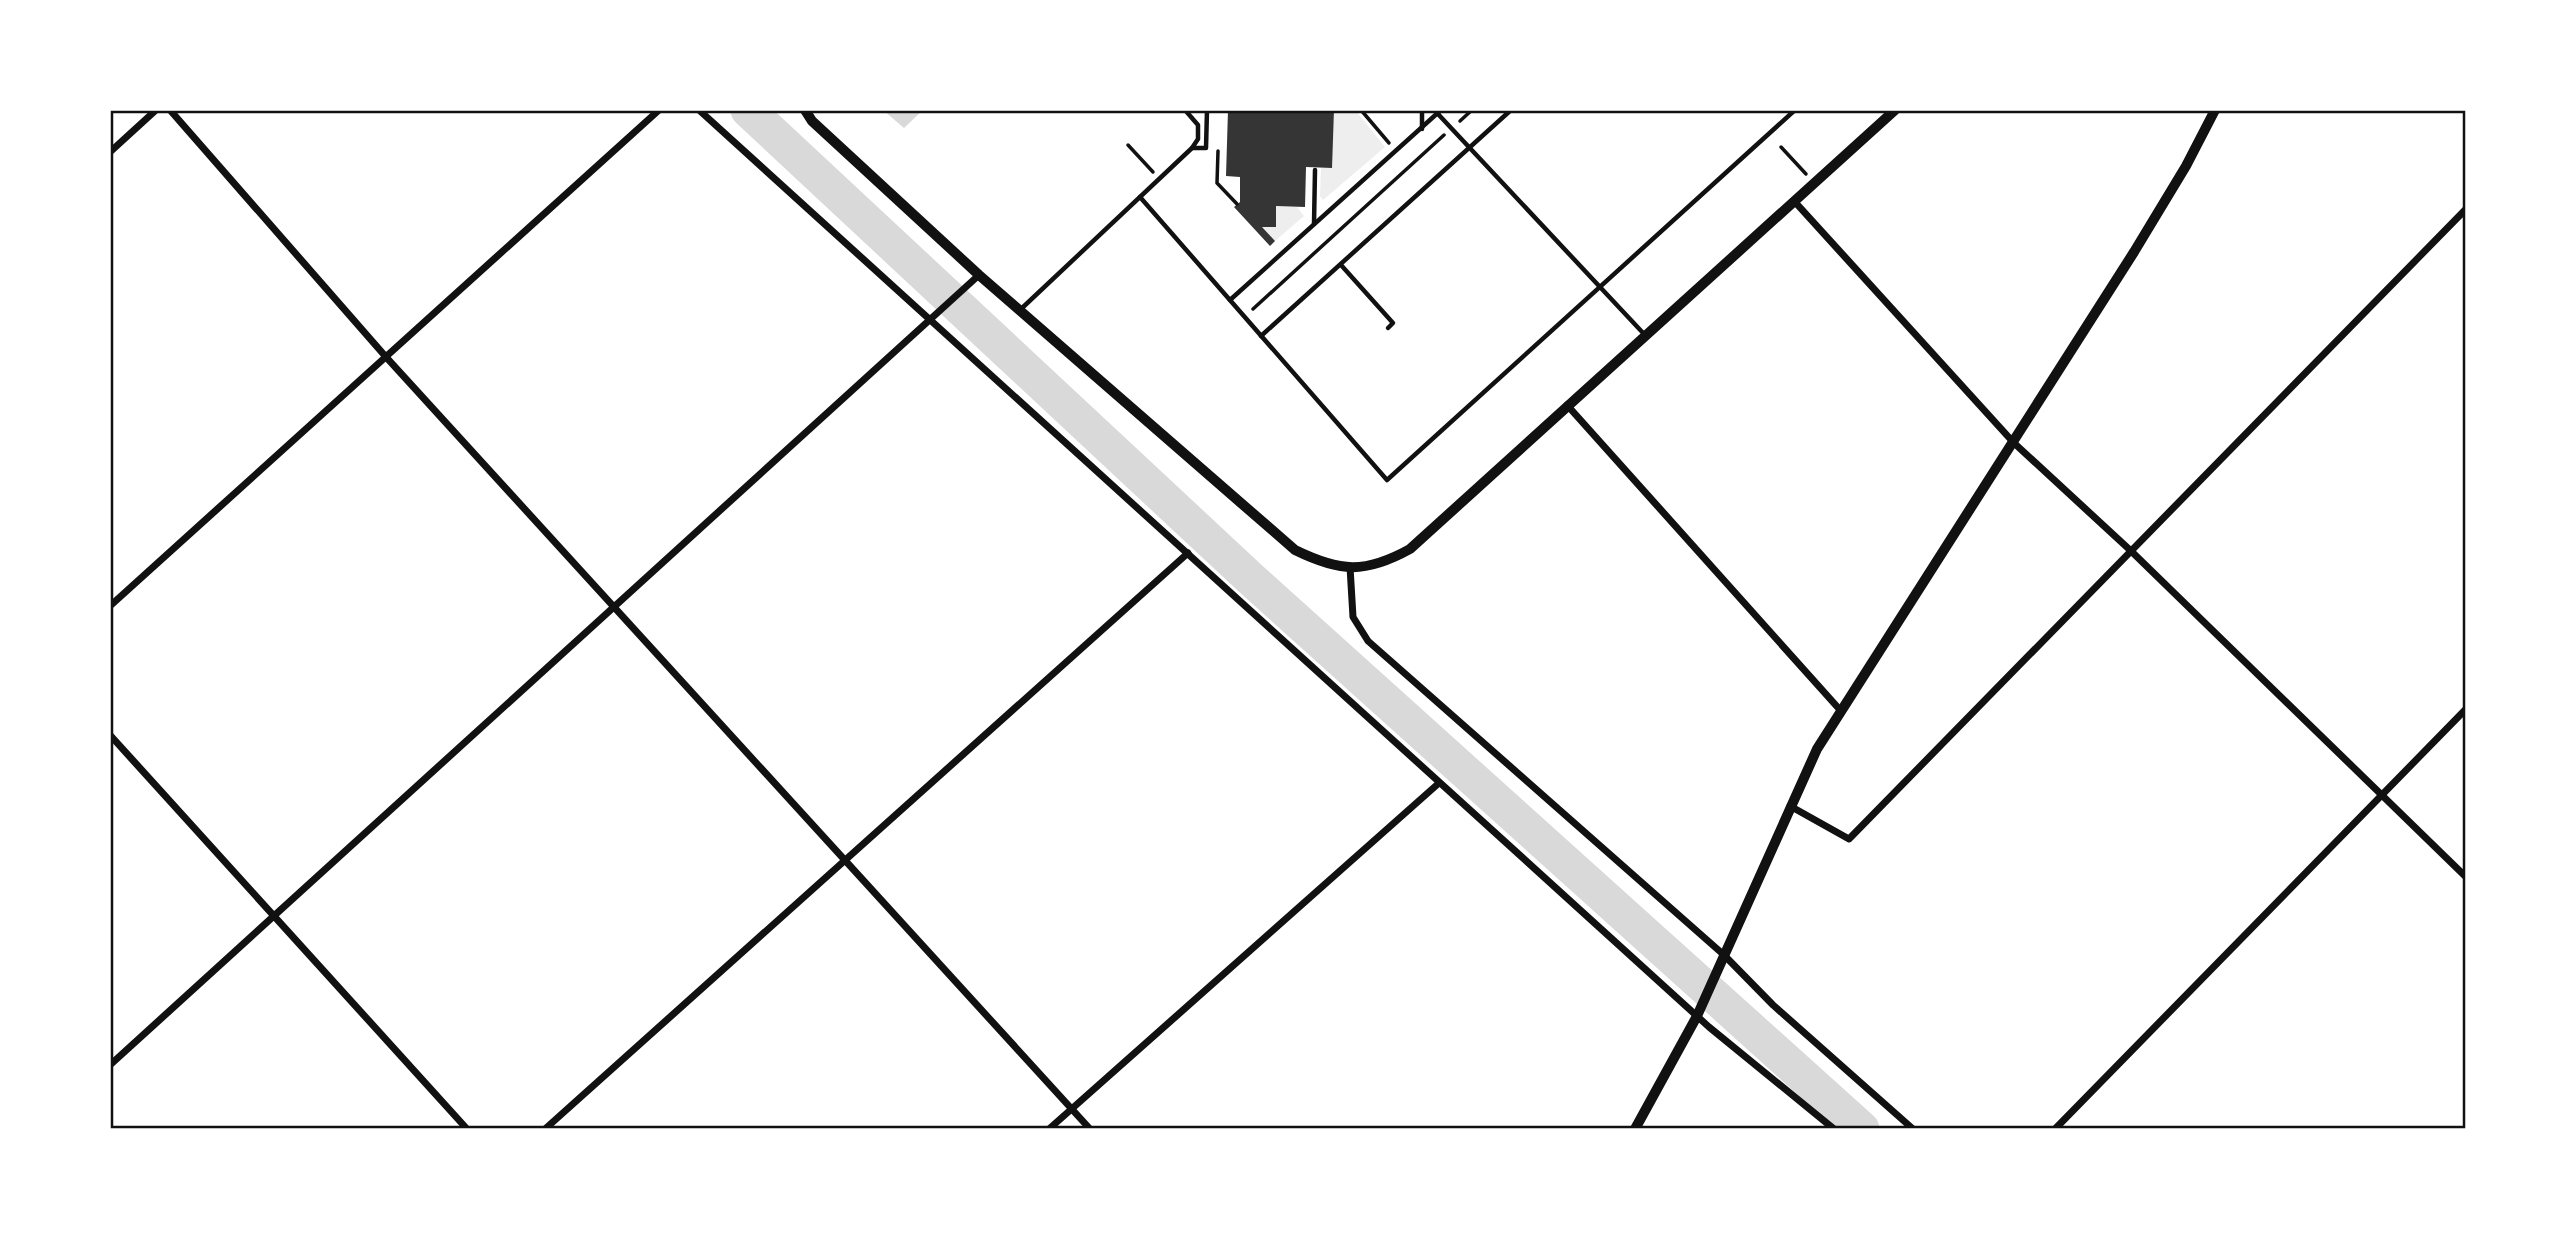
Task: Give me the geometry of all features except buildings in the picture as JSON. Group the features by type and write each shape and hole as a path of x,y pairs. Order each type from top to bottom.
{"street":[{"path":"110,152 156,110"},
{"path":"170,110 386,357 1090,1129"},
{"path":"110,606 659,110"},
{"path":"699,110 1697,1016 1834,1129"},
{"path":"805,110 812,121 978,275 1295,550 1329,566 1350,567 1385,563 1410,549 1895,110"},
{"path":"1635,1129 1697,1016 1816,749 2014,443 2166,199 2215,110"},
{"path":"1795,202 2014,443 2130,550 2380,797 2466,877"},
{"path":"1789,806 1849,839 2466,209"},
{"path":"110,1065 272,914 978,275"},
{"path":"1567,405 1842,711"},
{"path":"545,1129 1188,553"},
{"path":"1350,567 1353,617 1368,641 1913,1129"},
{"path":"2055,1129 2466,709"},
{"path":"110,735 467,1129"},
{"path":"1049,1129 1439,783"}],"lane":[{"path":"1192,148 1206,148 1207,110"},
{"path":"1422,110 1422,129"},
{"path":"1261,336 1511,110"},
{"path":"1140,197 1387,480 1795,110"},
{"path":"1020,310 1192,148 1198,139 1198,125 1188,111"},
{"path":"1230,300 1440,112 1469,148 1644,335"},
{"path":"1314,224 1315,170"},
{"path":"1340,265 1393,323 1388,328"}],"path":[{"path":"1361,110 1389,143"},
{"path":"1460,121 1472,110"},
{"path":"1252,310 1446,134"},
{"path":"1128,145 1160,178"},
{"path":"1219,146 1217,183 1237,204"},
{"path":"1781,146 1807,175"}],"shaded area":[{"path":"883,110 923,110 904,128"},
{"path":"1334,110 1355,110 1385,147 1323,200 1320,196 1321,168 1331,168"},
{"path":"1276,206 1297,207 1304,216 1275,241 1262,227 1276,227"}],"waterway":[{"path":"748,110 1251,579 1862,1129"}]}
